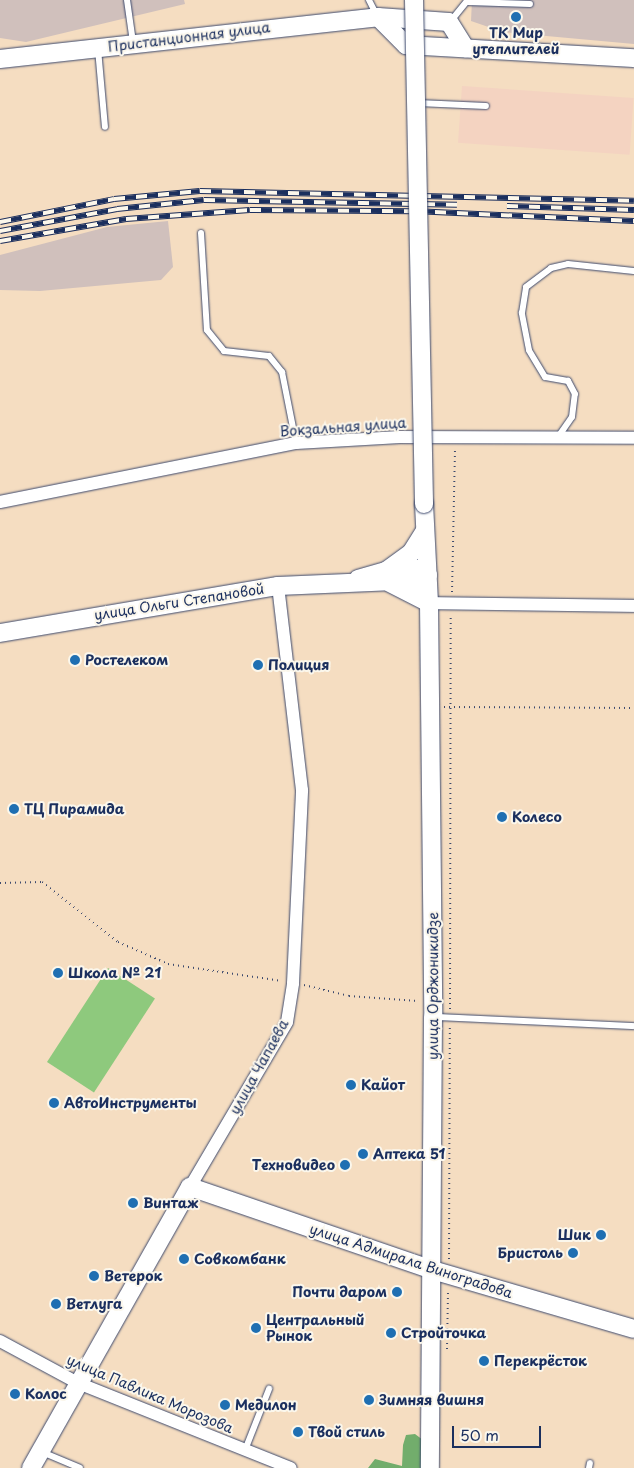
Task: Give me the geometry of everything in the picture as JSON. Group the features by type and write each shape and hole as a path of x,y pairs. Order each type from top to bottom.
{"main road":[{"name":"улица Орджоникидзе","path":"414,0 424,504 430,602 430,707 441,1010 440,1272 430,1468"},
{"name":"Пристанционная улица","path":"0,59 378,17 450,22"},
{"path":"378,17 406,45 634,58"},
{"path":"450,22 465,48"},
{"path":"387,576 411,554 425,531"},
{"path":"387,576 418,580 428,575"},
{"path":"387,576 430,602"},
{"name":"улица Ольги Степановой","path":"0,633 278,586 387,576"},
{"name":"улица Адмирала Виноградова","path":"190,1187 440,1272 634,1329"},
{"name":"улица Чапаева","path":"31,1468 38,1450 190,1187"}],"street":[{"name":"Вокзальная улица","path":"0,502 296,443 456,437 634,438"},
{"name":"улица Чапаева","path":"190,1187 287,1022 293,983 302,790 278,586"},
{"path":"430,602 634,606"},
{"name":"улица Павлика Морозова","path":"0,1341 78,1383 245,1450 267,1463 291,1468"}],"lane":[{"path":"127,0 134,43"},
{"path":"370,0 378,17"},
{"path":"450,22 468,1 530,4"},
{"path":"406,45 408,103 486,106"},
{"path":"98,47 105,127"},
{"path":"201,233 207,330 224,351 269,356 282,372 296,443"},
{"path":"558,437 572,417 575,394 568,380 545,377 529,350 522,313 526,287 551,268 568,264 634,271"},
{"path":"441,1010 634,1026"},
{"path":"245,1450 269,1389"},
{"path":"38,1450 80,1468"}],"path":[{"path":"447,1352 440,1272 441,1010 452,707 451,603 456,437"},
{"path":"430,707 634,708"},
{"path":"0,883 42,882 118,942 168,964 293,983 349,996 441,1010"}],"shaded area":[{"path":"0,0 184,0 185,4 26,42 0,38"},
{"path":"472,0 634,0 634,44 503,32 471,21"},
{"path":"462,86 634,98 630,155 458,143"},
{"path":"168,221 173,267 161,280 40,291 0,290 0,255 107,227"}],"green space":[{"path":"108,968 155,998 94,1092 47,1062"},
{"path":"415,1434 423,1440 423,1468 368,1468 375,1459 402,1466 403,1445 406,1435"}],"railway":[{"path":"0,222 114,199 200,191 634,201"},
{"path":"0,231 117,209 204,200 457,205"},
{"path":"507,206 634,210"},
{"path":"0,241 126,219 250,210 413,211 634,221"}],"place":[{"name":"ТК Мир утеплителей","path":"516,17"},
{"name":"Ростелеком","path":"75,660"},
{"name":"Полиция","path":"258,665"},
{"name":"ТЦ Пирамида","path":"14,809"},
{"name":"Колесо","path":"502,817"},
{"name":"Школа № 21","path":"58,973"},
{"name":"Кайот","path":"351,1085"},
{"name":"АвтоИнструменты","path":"54,1103"},
{"name":"Аптека 51","path":"363,1154"},
{"name":"Tехновидео","path":"345,1165"},
{"name":"Винтаж","path":"133,1203"},
{"name":"Шик","path":"601,1235"},
{"name":"Бристоль","path":"573,1253"},
{"name":"Совкомбанк","path":"184,1259"},
{"name":"Ветерок","path":"94,1276"},
{"name":"Почти даром","path":"397,1292"},
{"name":"Ветлуга","path":"56,1304"},
{"name":"Центральный Рынок","path":"256,1328"},
{"name":"Стройточка","path":"391,1333"},
{"name":"Перекрёсток","path":"484,1361"},
{"name":"Колос","path":"15,1394"},
{"name":"Зимняя вишня","path":"369,1400"},
{"name":"Медилон","path":"225,1405"},
{"name":"Твой стиль","path":"298,1432"}]}
